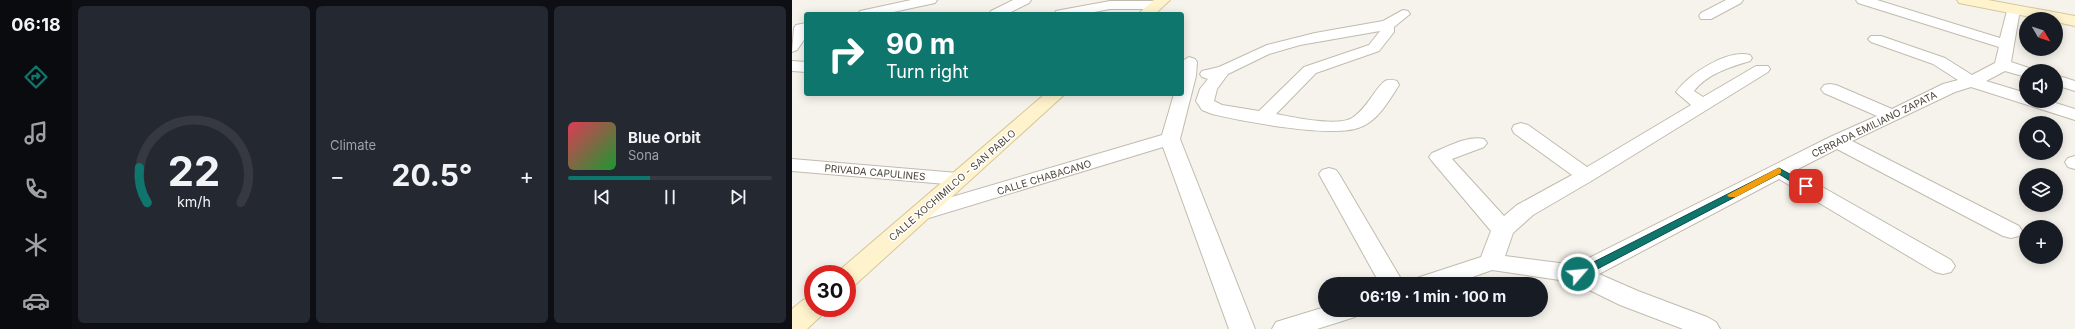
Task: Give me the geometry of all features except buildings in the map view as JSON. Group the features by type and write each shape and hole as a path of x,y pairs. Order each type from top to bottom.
{"main road":[{"path":"1964,0 2071,20"},
{"name":"CALLE XOCHIMILCO - SAN PABLO","path":"856,269 1054,96"},
{"path":"792,325 804,314"}],"street":[{"path":"874,12 930,0"},
{"path":"1000,12 1024,0"},
{"path":"1706,16 1736,0"},
{"path":"1863,0 2008,45"},
{"path":"1072,12 1110,5 1154,6"},
{"path":"2014,10 2003,65 2019,70"},
{"path":"1391,85 1364,118 1354,124 1342,127 1310,124 1218,110 1208,106 1205,101 1209,89 1221,73 1248,58 1271,48 1387,26 1403,14"},
{"path":"1264,116 1310,70 1374,48 1388,32 1387,26"},
{"path":"792,47 799,36 800,28"},
{"path":"1876,39 1939,61 1972,82 2019,97"},
{"path":"1702,105 1685,92 1690,84 1718,65 1744,58"},
{"name":"CERRADA EMILIANO ZAPATA","path":"1578,274 1838,141 1949,88 1972,82 2003,65"},
{"path":"792,66 804,68"},
{"path":"1184,85 1188,69 1221,73"},
{"path":"1491,262 1503,230 1512,220 1525,210 1586,176 1762,69"},
{"path":"2063,82 2075,86"},
{"path":"1830,89 1892,116"},
{"path":"1181,96 1170,139 1242,329"},
{"path":"2053,108 2075,115"},
{"path":"1521,129 1586,176"},
{"name":"CALLE CHABACANO","path":"919,214 1170,139"},
{"path":"1838,141 2011,231"},
{"path":"1478,143 1439,157 1503,230"},
{"name":"PRIVADA CAPULINES","path":"792,165 958,179"},
{"path":"1779,171 1943,266"},
{"path":"1329,174 1388,277"},
{"path":"1447,277 1491,262 1578,274 1629,298 1698,324 1707,329"},
{"path":"1285,329 1324,317"}],"slow traffic":[{"path":"1732,195 1778,171"}],"route":[{"path":"1578,274 1779,171 1806,186"}]}
